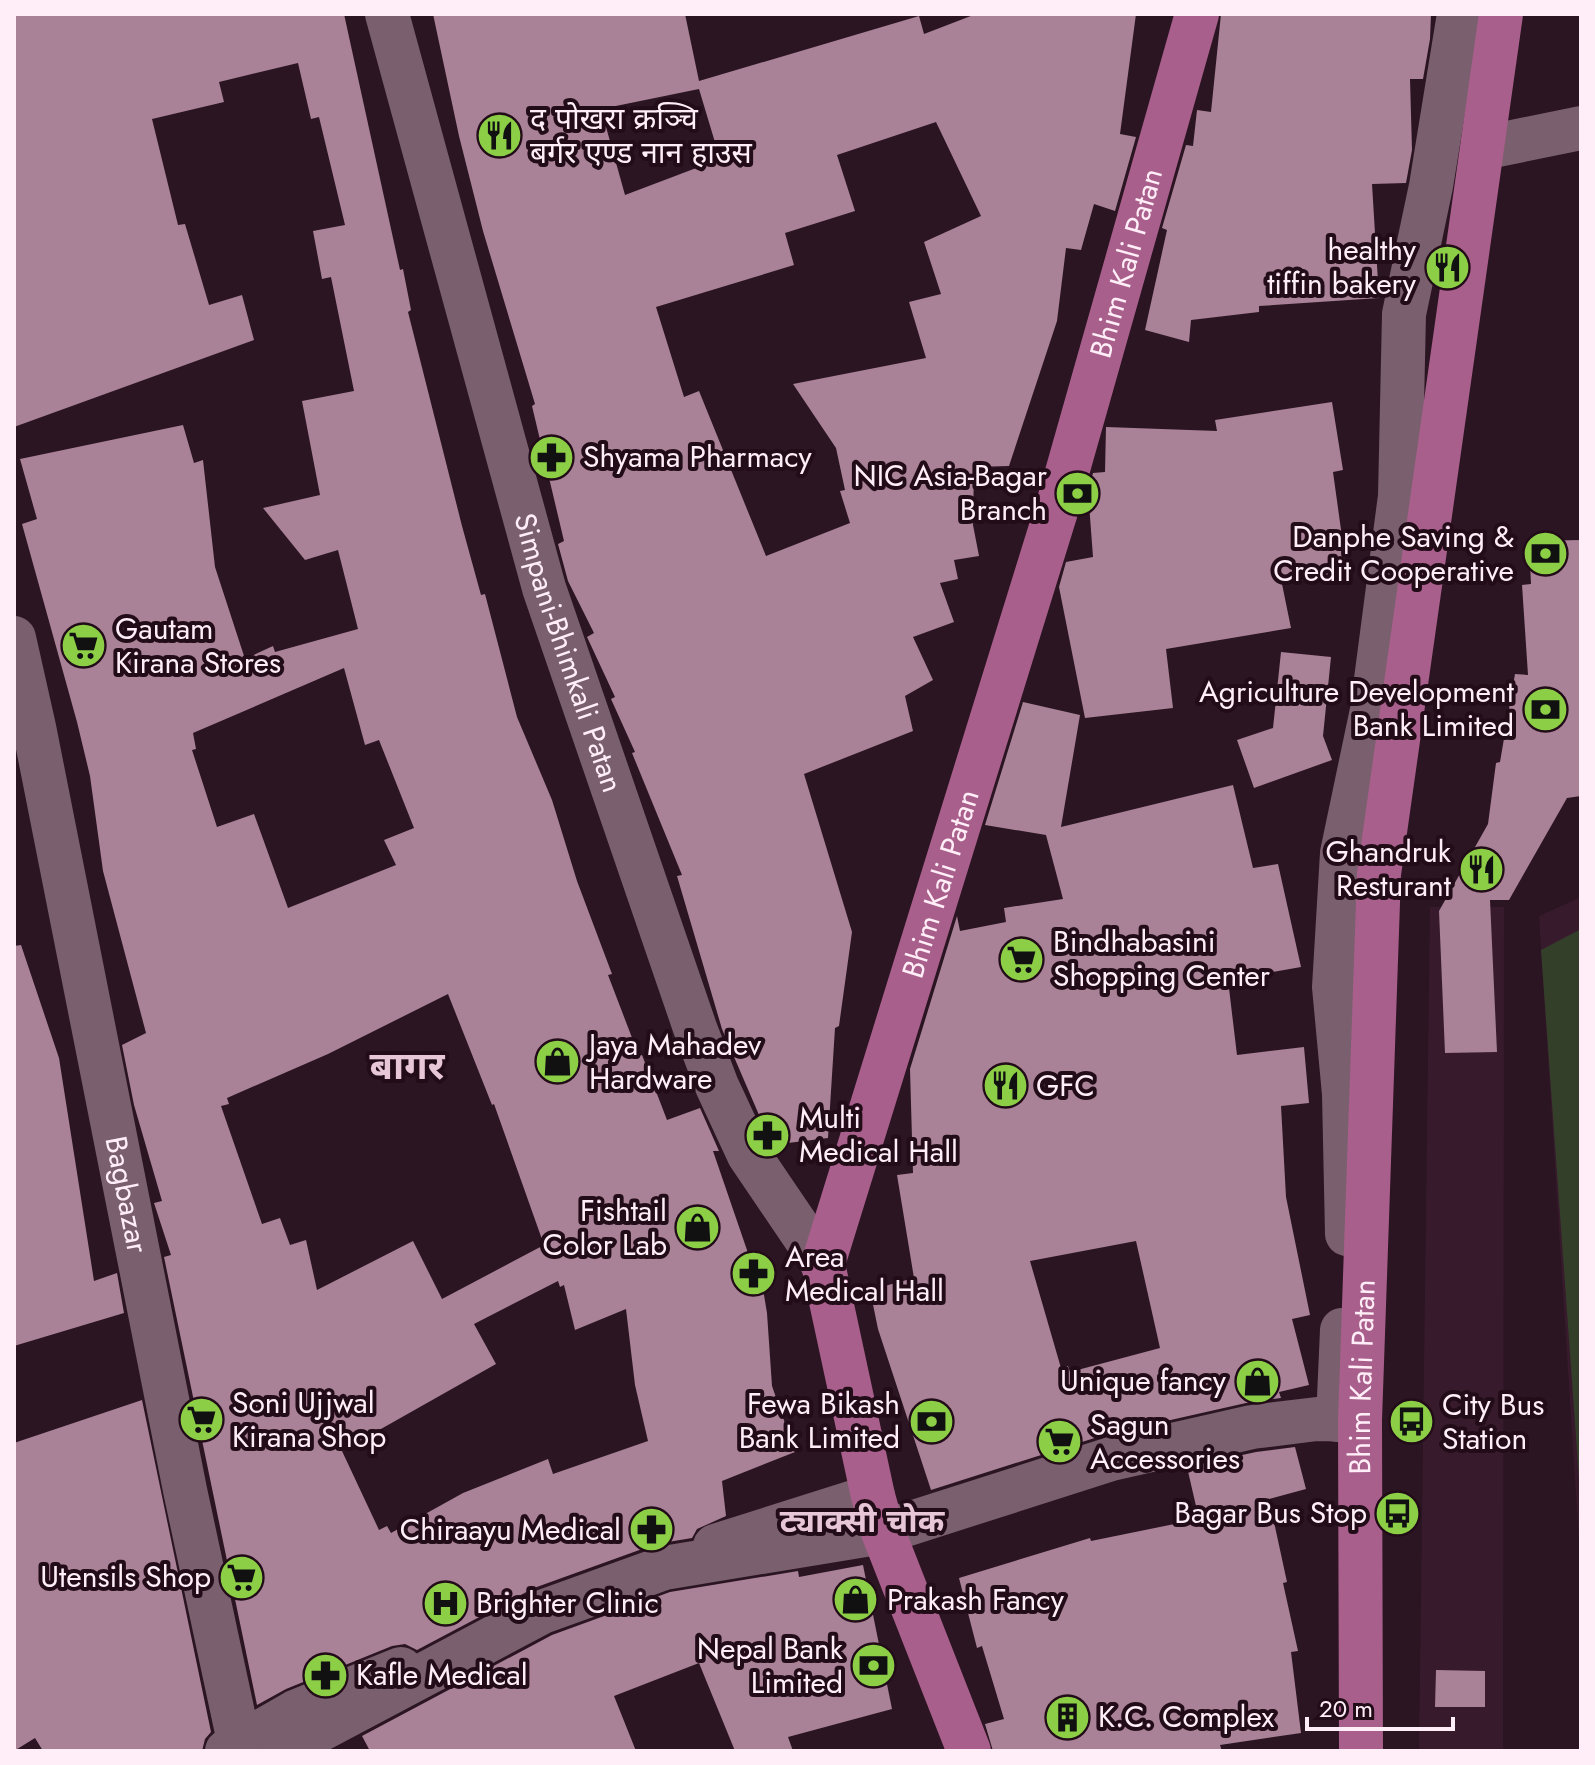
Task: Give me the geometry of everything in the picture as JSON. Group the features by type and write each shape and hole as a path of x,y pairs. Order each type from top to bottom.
{"main road":[{"name":"Bhim Kali Patan","path":"969,1751 878,1514 823,1264 1057,508 1197,14"},
{"name":"Bhim Kali Patan","path":"1361,1751 1349,1420 1379,874 1501,14"}],"street":[{"name":"Simpani-Bhimkali Patan","path":"387,14 544,588 695,1028 717,1086 749,1155 823,1264"},
{"path":"247,1749 295,1712 468,1643 541,1609 707,1548 878,1514 1252,1427 1317,1419 1349,1420 1344,1094 1334,987 1342,853 1372,710 1400,496 1404,314 1431,186 1459,14"},
{"path":"1483,148 1581,128"},
{"name":"Bagbazar","path":"14,638 185,1490 247,1749"}],"shaded area":[{"path":"1581,897 1581,1573 1539,916"},
{"path":"1430,907 1504,907 1503,1751 1419,1751"}],"green space":[{"path":"1581,929 1581,1506 1541,950"}],"building":[{"path":"14,14 344,14 400,270 403,269 411,310 408,312 462,526 481,595 485,594 517,717 552,800 577,881 612,974 608,975 667,1120 700,1108 719,1151 713,1151 748,1253 757,1253 767,1313 772,1386 795,1452 722,1481 726,1516 697,1529 692,1538 656,1544 534,1588 417,1650 405,1644 392,1646 286,1689 257,1705 164,1257 171,1255 154,1203 162,1201 134,1105 122,1045 146,1033 103,871 90,776 77,722 22,524 37,519 20,459 183,425 194,463 203,460 215,567 245,659 273,646 275,652 358,629 338,550 305,560 263,508 320,495 302,401 354,391 331,277 322,279 313,231 345,225 319,117 311,119 298,63 219,82 224,102 152,119 178,225 185,224 209,305 242,295 254,340 14,427","holes":["344,668 365,745 379,740 414,828 384,840 396,865 288,908 254,814 217,827 192,750 196,749 193,733","448,994 494,1104 544,1245 442,1299 413,1241 317,1290 306,1240 290,1245 280,1218 262,1224 221,1106 229,1104 227,1098 328,1054","558,1281 560,1287 564,1285 575,1330 626,1309 635,1385 648,1441 553,1474 548,1459 463,1493 391,1533 387,1526 379,1530 342,1451 496,1364 474,1324"]},
{"path":"433,14 685,14 699,81 919,16 924,34 976,14 1136,14 1120,134 1136,137 1115,211 1094,204 1081,250 1066,248 1057,321 1009,466 974,467 973,525 979,556 954,560 958,579 940,583 954,622 913,637 933,680 905,696 913,731 804,774 852,932 839,1026 835,1028 828,1138 772,1145 722,1029 677,876 682,875 632,753 635,752 611,699 615,697 587,637 594,633 568,581 558,544 564,541 532,406 535,404 483,231","holes":["699,89 720,159 625,195 601,109","936,122 981,216 924,242 941,294 909,302 926,358 793,384 836,448 845,490 840,491 850,523 766,556 699,391 684,397 656,307 794,265 785,233 855,211 837,155"]},
{"path":"1221,14 1431,14 1430,39 1423,79 1410,79 1412,150 1406,183 1372,184 1379,298 1259,306 1259,312 1191,320 1189,342 1145,330 1167,230 1162,228 1186,145 1193,146 1197,110 1211,112"},
{"path":"1332,402 1343,470 1333,472 1347,573 1282,584 1291,628 1166,649 1173,708 1085,718 1059,587 1066,562 1093,557 1088,490 1093,473 1105,472 1106,427 1217,431 1215,420"},
{"path":"1581,540 1581,796 1567,798 1509,900 1490,900 1497,1052 1445,1053 1439,911 1488,824 1496,763 1500,762 1515,674 1528,675 1522,585 1531,584 1529,541"},
{"path":"1281,652 1331,657 1323,736 1332,760 1254,788 1237,740 1273,728"},
{"path":"1023,702 1080,715 1061,827 1233,785 1253,868 1278,864 1301,967 1228,980 1237,1055 1304,1047 1309,1103 1281,1106 1286,1197 1310,1315 1292,1319 1309,1385 1279,1392 1281,1398 1104,1435 931,1490 878,1329 870,1290 914,1278 897,1175 913,1173 910,1069 957,916 960,931 1006,922 1004,908 1063,899 1046,835 985,825","holes":["1136,1241 1160,1348 1070,1372 1068,1366 1061,1368 1030,1261"]},
{"path":"21,945 59,1058 94,1281 117,1273 124,1313 14,1346 14,946"},
{"path":"142,1400 211,1732 205,1739 202,1751 43,1751 35,1738 14,1751 14,1443"},
{"path":"1295,1447 1306,1489 1269,1499 1298,1651 1291,1652 1301,1733 1220,1745 1222,1751 993,1751 985,1724 1004,1719 982,1646 977,1648 959,1578 1090,1538 1091,1541 1199,1519 1187,1467"},
{"path":"863,1565 892,1709 788,1737 793,1751 735,1751 699,1663 614,1696 636,1751 370,1751 362,1736 552,1635 670,1592 798,1571 799,1577"},
{"path":"1436,1670 1485,1671 1485,1707 1435,1707"}],"place":[{"name":"द पोखरा क्रञ्चि बर्गर एण्ड नान हाउस","path":"499,136"},
{"name":"healthy tiffin bakery","path":"1447,267"},
{"name":"Shyama Pharmacy","path":"552,457"},
{"name":"NIC Asia-Bagar Branch","path":"1078,493"},
{"name":"Danphe Saving & Credit Cooperative","path":"1545,554"},
{"name":"Gautam Kirana Stores","path":"84,646"},
{"name":"Agriculture Development Bank Limited","path":"1545,709"},
{"name":"Ghandruk Resturant","path":"1482,869"},
{"name":"Bindhabasini Shopping Center","path":"1022,959"},
{"name":"Jaya Mahadev Hardware","path":"558,1062"},
{"name":"GFC","path":"1005,1086"},
{"name":"Multi Medical Hall","path":"768,1135"},
{"name":"Fishtail Color Lab","path":"698,1228"},
{"name":"Area Medical Hall","path":"754,1274"},
{"name":"Unique fancy","path":"1257,1381"},
{"name":"Soni Ujjwal Kirana Shop","path":"201,1420"},
{"name":"Fewa Bikash Bank Limited","path":"931,1421"},
{"name":"City Bus Station","path":"1411,1422"},
{"name":"Sagun Accessories","path":"1059,1442"},
{"name":"Bagar Bus Stop","path":"1398,1513"},
{"name":"Chiraayu Medical","path":"652,1530"},
{"name":"Utensils Shop","path":"242,1577"},
{"name":"Prakash Fancy","path":"856,1600"},
{"name":"Brighter Clinic","path":"445,1603"},
{"name":"Nepal Bank Limited","path":"874,1666"},
{"name":"Kafle Medical","path":"325,1675"},
{"name":"K.C. Complex","path":"1067,1717"}],"district":[{"name":"बागर","path":"407,1066"},
{"name":"ट्याक्सी चोक","path":"862,1521"}]}
